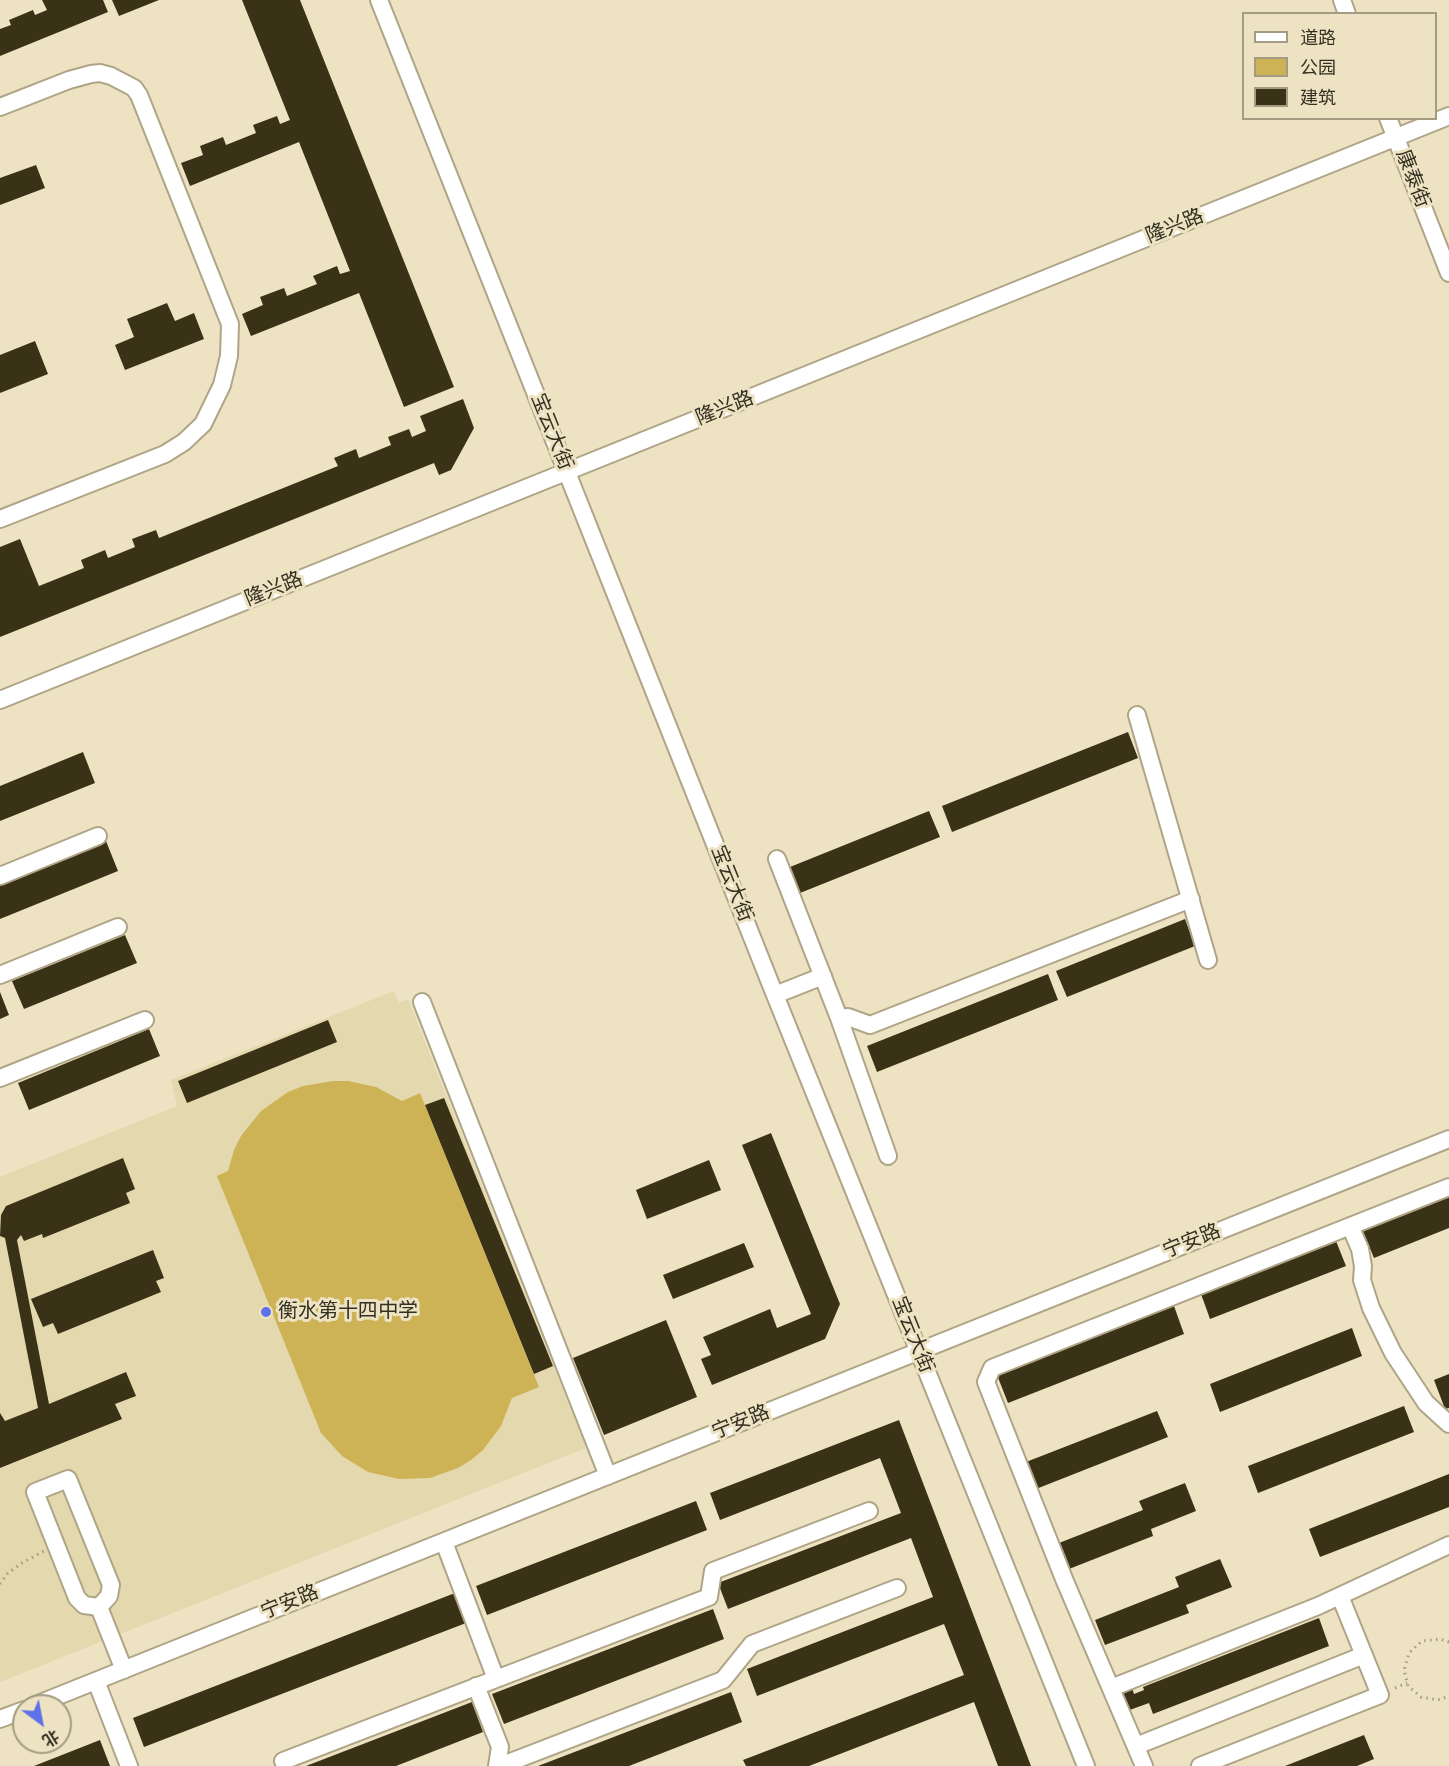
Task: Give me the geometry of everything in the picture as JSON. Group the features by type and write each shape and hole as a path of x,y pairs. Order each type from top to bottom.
{"street":[{"name":"宝云大街","path":"379,0 775,995 1086,1766"},
{"path":"0,107 69,80 91,74 100,73 111,76 134,88 230,324 229,356 222,385 203,424 184,442 165,454 0,519"},
{"name":"隆兴路","path":"0,700 1449,116"},
{"name":"康泰街","path":"1389,120 1449,273"},
{"path":"1137,715 1208,960"},
{"path":"0,876 98,836"},
{"path":"777,859 839,1018 888,1156"},
{"path":"839,1018 848,1017 870,1025 1191,899"},
{"path":"1,971 118,927"},
{"path":"775,995 822,976"},
{"path":"422,1002 608,1476"},
{"path":"0,1078 145,1020"},
{"name":"宁安路","path":"63,1694 1449,1139"},
{"path":"1144,1766 1064,1579 986,1382 992,1368 1449,1187"},
{"path":"1350,1226 1360,1250 1363,1266 1362,1280 1371,1308 1393,1353 1426,1403 1449,1425"},
{"path":"68,1479 111,1584 109,1596 99,1607 84,1605 77,1598 34,1492 68,1479"},
{"path":"283,1761 709,1597 713,1571 869,1511"},
{"path":"444,1542 496,1679"},
{"path":"1111,1688 1340,1596 1449,1545"},
{"path":"476,1686 500,1747 499,1766 723,1680 752,1644 897,1588"},
{"path":"1200,1766 1380,1695 1340,1596"},
{"path":"99,1607 124,1670"},
{"path":"1136,1746 1364,1655"},
{"path":"96,1681 129,1766"}],"path":[{"path":"0,1584 7,1574 20,1564 56,1545"},
{"path":"1449,1642 1440,1639 1422,1641 1408,1653 1404,1670 1408,1686 1421,1697 1438,1700 1449,1696"}],"shaded area":[{"name":"衡水第十四中学","path":"394,991 399,1003 408,999 586,1448 0,1682 0,1177 177,1106 171,1080"}],"green space":[{"path":"348,1081 376,1087 402,1101 420,1093 539,1387 512,1398 501,1426 483,1450 458,1468 430,1478 399,1479 368,1472 342,1456 321,1433 217,1176 228,1171 241,1136 261,1111 288,1092 303,1086"}],"building":[{"path":"42,0 103,0 108,12 0,56 0,29 11,25 9,20 33,10 35,15 47,10"},
{"path":"112,0 159,0 119,16"},
{"path":"242,0 300,0 454,387 404,407 359,293 251,336 242,314 263,305 260,297 284,288 287,296 317,284 313,276 337,266 340,274 350,271 299,142 190,186 181,163 203,155 200,146 223,137 226,145 256,133 253,125 277,116 280,124 290,120"},
{"path":"36,165 45,188 0,205 0,178"},
{"path":"167,303 175,321 194,313 204,339 125,370 115,345 134,337 127,319"},
{"path":"35,341 48,374 0,393 0,355"},
{"path":"463,399 474,428 451,470 439,475 434,463 0,637 0,547 20,539 39,586 84,568 81,560 105,550 108,558 135,547 132,539 156,530 159,538 338,466 334,458 356,449 359,458 391,445 388,437 409,429 412,437 426,431 420,416"},
{"path":"1128,732 1138,758 952,832 942,806"},
{"path":"83,752 95,783 0,821 0,786"},
{"path":"929,811 940,837 800,893 790,867"},
{"path":"106,841 118,871 0,919 0,885"},
{"path":"1185,919 1195,946 1067,997 1056,971"},
{"path":"125,935 137,963 24,1009 12,981"},
{"path":"1048,974 1058,1000 877,1072 867,1046"},
{"path":"0,992 9,1015 0,1019"},
{"path":"328,1020 337,1042 187,1103 178,1081"},
{"path":"149,1029 160,1056 29,1110 18,1083"},
{"path":"444,1098 553,1366 534,1374 425,1105"},
{"path":"771,1133 840,1304 825,1339 712,1385 701,1359 711,1355 703,1337 770,1309 777,1328 811,1314 742,1145"},
{"path":"123,1158 135,1189 126,1193 130,1203 43,1238 42,1234 24,1241 21,1235 17,1240 49,1404 126,1372 136,1396 115,1404 122,1419 0,1468 0,1413 5,1421 38,1408 5,1238 0,1236 1,1215 6,1206"},
{"path":"709,1160 721,1190 647,1219 636,1190"},
{"path":"1449,1194 1449,1228 1374,1258 1362,1229"},
{"path":"1336,1241 1346,1266 1210,1319 1201,1294"},
{"path":"744,1243 754,1267 673,1299 663,1275"},
{"path":"153,1250 164,1278 156,1281 161,1292 58,1334 53,1323 43,1327 31,1299"},
{"path":"1174,1306 1184,1334 1008,1403 997,1375"},
{"path":"666,1320 697,1397 604,1435 573,1358"},
{"path":"1352,1328 1362,1356 1220,1412 1210,1384"},
{"path":"1449,1374 1449,1408 1445,1409 1434,1380"},
{"path":"1404,1406 1414,1432 1258,1493 1248,1466"},
{"path":"1157,1411 1168,1437 1036,1489 1026,1462"},
{"path":"899,1420 1031,1766 998,1766 974,1702 809,1766 746,1766 743,1760 964,1675 944,1624 757,1696 747,1669 933,1597 911,1538 728,1609 718,1583 901,1513 880,1458 720,1520 710,1493"},
{"path":"1449,1474 1449,1507 1320,1557 1309,1529"},
{"path":"1185,1483 1196,1511 1151,1529 1153,1536 1069,1569 1059,1543 1143,1510 1139,1501"},
{"path":"696,1501 707,1530 487,1615 476,1586"},
{"path":"1220,1559 1232,1587 1186,1605 1189,1613 1105,1645 1095,1620 1179,1587 1175,1577"},
{"path":"455,1593 466,1623 144,1747 133,1718"},
{"path":"713,1609 724,1639 504,1724 492,1694"},
{"path":"1319,1618 1329,1646 1153,1714 1149,1703 1127,1711 1120,1692 1132,1688 1134,1694 1144,1690 1143,1687"},
{"path":"731,1692 742,1722 629,1766 538,1766"},
{"path":"472,1702 483,1732 396,1766 306,1766"},
{"path":"1364,1735 1374,1759 1357,1766 1285,1766"},
{"path":"100,1740 110,1766 34,1766 64,1754 72,1754 72,1751"}],"place":[{"name":"衡水第十四中学","path":"266,1312"}]}
